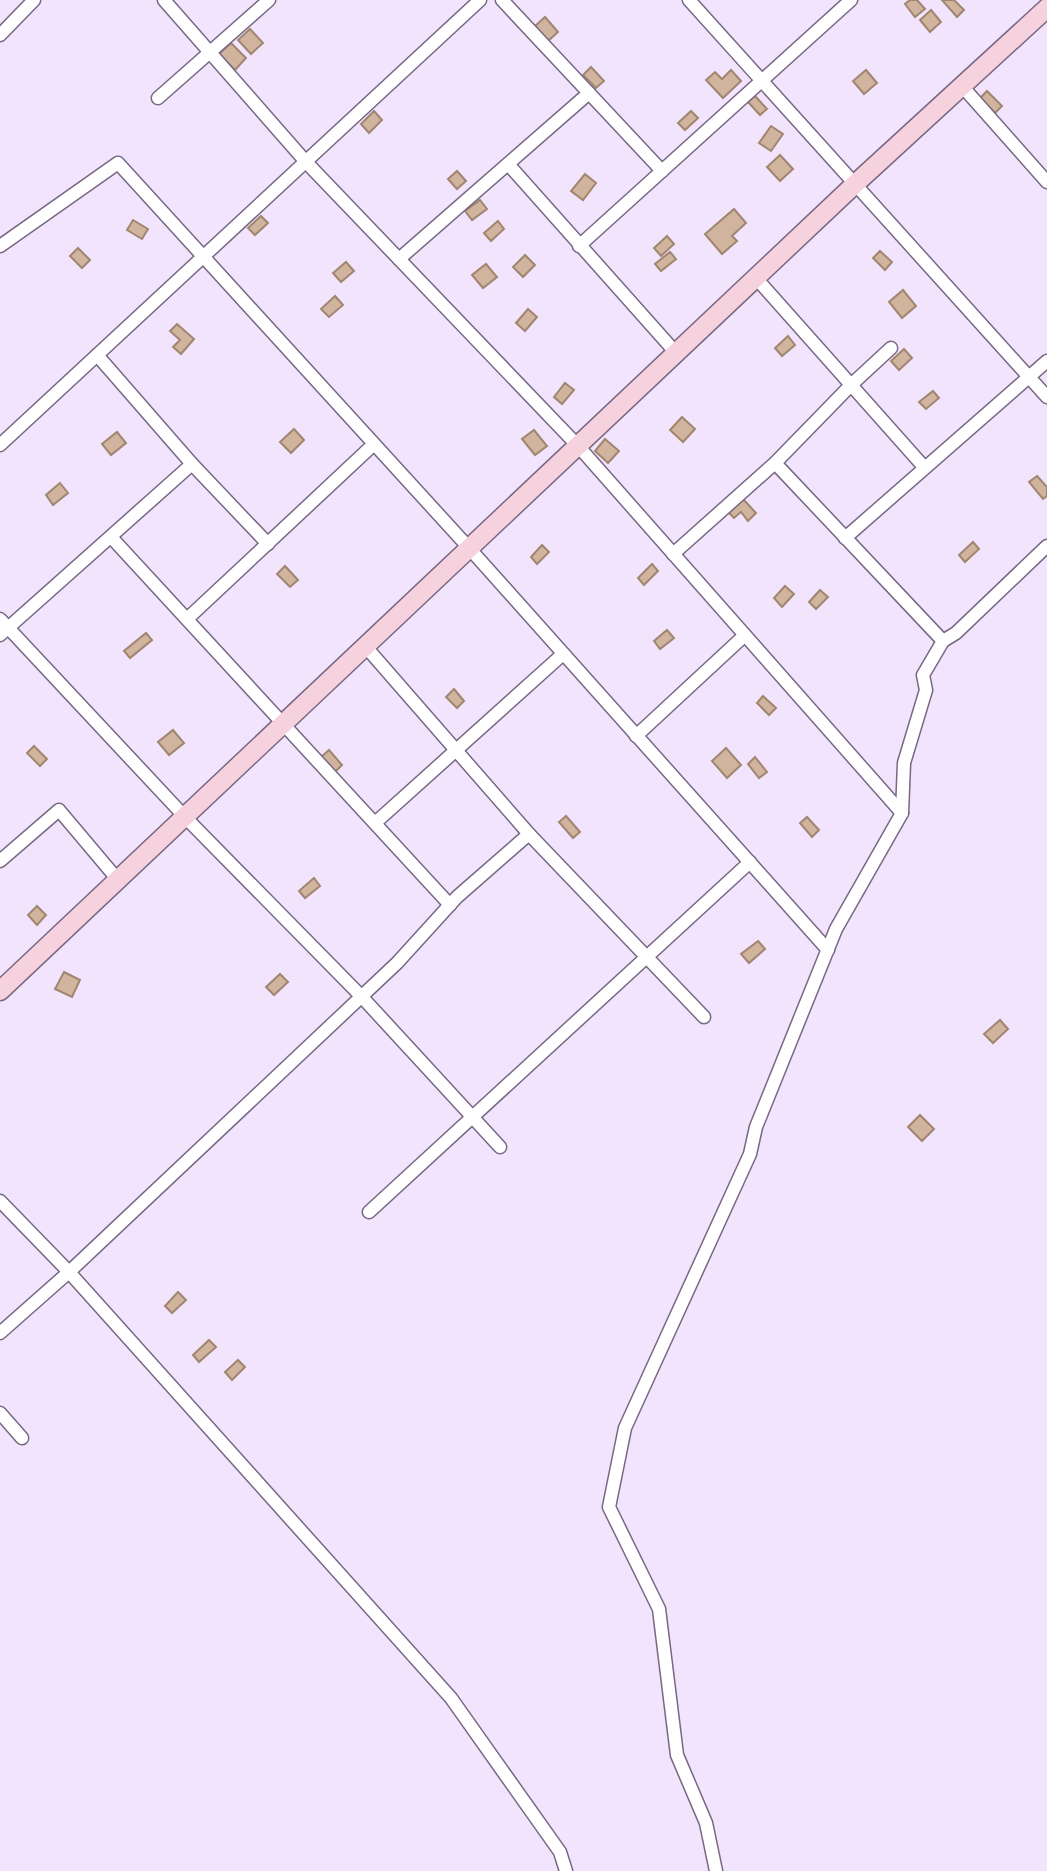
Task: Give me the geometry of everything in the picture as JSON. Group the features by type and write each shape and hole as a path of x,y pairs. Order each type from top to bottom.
{"main road":[{"path":"0,991 962,86 1042,6"}],"street":[{"path":"0,35 34,0"},
{"path":"164,0 306,162 579,447 902,813"},
{"path":"158,98 269,0"},
{"path":"0,445 480,0"},
{"path":"502,0 662,171"},
{"path":"689,0 1047,397"},
{"path":"579,246 851,0"},
{"path":"962,86 1047,182"},
{"path":"399,259 589,93"},
{"path":"0,246 118,163 470,549 828,950"},
{"path":"508,164 677,354"},
{"path":"756,278 924,467"},
{"path":"673,554 775,463 891,348"},
{"path":"97,355 192,464 268,544"},
{"path":"845,538 1047,361"},
{"path":"187,619 374,444"},
{"path":"775,463 943,641"},
{"path":"192,464 3,627 362,997 500,1147"},
{"path":"111,537 450,905"},
{"path":"716,1871 706,1823 677,1755 659,1609 609,1507 625,1428 750,1154 756,1127 836,929 902,813 904,763 926,690 923,675 943,641 956,633 1047,546"},
{"path":"636,736 745,635"},
{"path":"366,647 529,834 704,1017"},
{"path":"375,823 563,654"},
{"path":"0,861 59,810 118,880"},
{"path":"0,1333 362,997 450,905 529,834"},
{"path":"369,1212 750,862"},
{"path":"0,1201 69,1272 451,1698 560,1852 566,1871"},
{"path":"0,1413 22,1438"}],"building":[{"path":"917,0 925,9 915,17 905,4"},
{"path":"942,0 954,0 964,10 957,17"},
{"path":"931,10 941,22 930,32 920,20"},
{"path":"545,17 558,32 548,41 534,27"},
{"path":"250,29 263,43 251,54 238,40"},
{"path":"231,43 246,58 235,70 219,54"},
{"path":"591,67 604,81 596,88 583,75"},
{"path":"731,70 741,81 723,98 706,80 715,72 722,79"},
{"path":"866,70 877,83 864,94 853,81"},
{"path":"987,91 1002,106 995,113 980,98"},
{"path":"755,96 767,109 760,115 748,102"},
{"path":"374,111 382,120 369,133 361,124"},
{"path":"691,111 698,118 685,130 678,123"},
{"path":"771,126 783,134 771,151 759,143"},
{"path":"780,155 793,169 780,181 767,167"},
{"path":"457,171 466,181 457,189 448,179"},
{"path":"585,174 596,183 583,200 571,191"},
{"path":"480,200 487,209 472,220 465,211"},
{"path":"734,209 746,223 732,236 737,241 722,254 705,234"},
{"path":"261,216 268,223 255,235 248,228"},
{"path":"133,220 148,229 142,239 127,230"},
{"path":"498,221 504,229 491,241 484,233"},
{"path":"667,236 674,244 661,256 654,248"},
{"path":"78,248 90,260 82,268 70,256"},
{"path":"880,251 892,262 885,270 873,258"},
{"path":"670,252 676,259 661,271 655,264"},
{"path":"525,255 535,265 523,277 513,267"},
{"path":"346,262 354,271 341,282 333,273"},
{"path":"486,264 497,277 483,288 472,275"},
{"path":"903,290 916,306 902,318 889,302"},
{"path":"335,296 343,305 329,317 321,309"},
{"path":"528,309 537,317 525,331 516,323"},
{"path":"177,324 194,339 181,354 173,347 180,340 170,331"},
{"path":"788,336 795,345 782,356 775,348"},
{"path":"904,349 912,358 899,370 891,361"},
{"path":"565,383 574,390 562,404 554,397"},
{"path":"933,391 939,398 926,409 919,402"},
{"path":"682,417 695,429 683,442 670,430"},
{"path":"294,429 304,440 291,453 280,442"},
{"path":"534,430 547,446 535,455 522,439"},
{"path":"117,432 126,443 111,455 102,444"},
{"path":"605,439 619,451 608,463 595,451"},
{"path":"1037,476 1047,487 1047,496 1043,499 1029,482"},
{"path":"60,483 68,493 53,505 46,495"},
{"path":"743,499 756,513 748,521 741,512 734,518 728,512"},
{"path":"973,542 979,549 965,562 959,555"},
{"path":"542,545 549,552 537,564 531,557"},
{"path":"652,564 658,571 644,585 638,578"},
{"path":"285,566 298,580 290,587 277,574"},
{"path":"785,586 794,594 782,607 774,598"},
{"path":"820,590 828,597 816,609 809,602"},
{"path":"667,630 674,638 660,649 654,641"},
{"path":"146,633 152,640 130,658 124,651"},
{"path":"454,689 464,701 457,708 446,697"},
{"path":"763,696 776,708 769,715 757,703"},
{"path":"173,730 184,743 169,755 158,742"},
{"path":"34,746 47,759 40,766 27,753"},
{"path":"726,748 741,765 727,778 712,761"},
{"path":"329,750 342,765 335,772 321,757"},
{"path":"755,757 767,772 759,778 748,764"},
{"path":"566,816 580,832 573,838 559,822"},
{"path":"807,817 819,830 812,837 800,823"},
{"path":"314,878 320,886 305,898 299,891"},
{"path":"37,906 46,915 37,925 28,915"},
{"path":"758,941 765,949 749,963 741,954"},
{"path":"64,972 80,980 72,997 55,989"},
{"path":"280,974 288,982 274,995 266,987"},
{"path":"1000,1020 1008,1029 993,1043 984,1034"},
{"path":"920,1115 934,1129 922,1141 908,1127"},
{"path":"178,1292 186,1300 172,1313 165,1306"},
{"path":"209,1340 216,1347 199,1362 193,1355"},
{"path":"238,1360 245,1367 232,1380 225,1372"}]}
